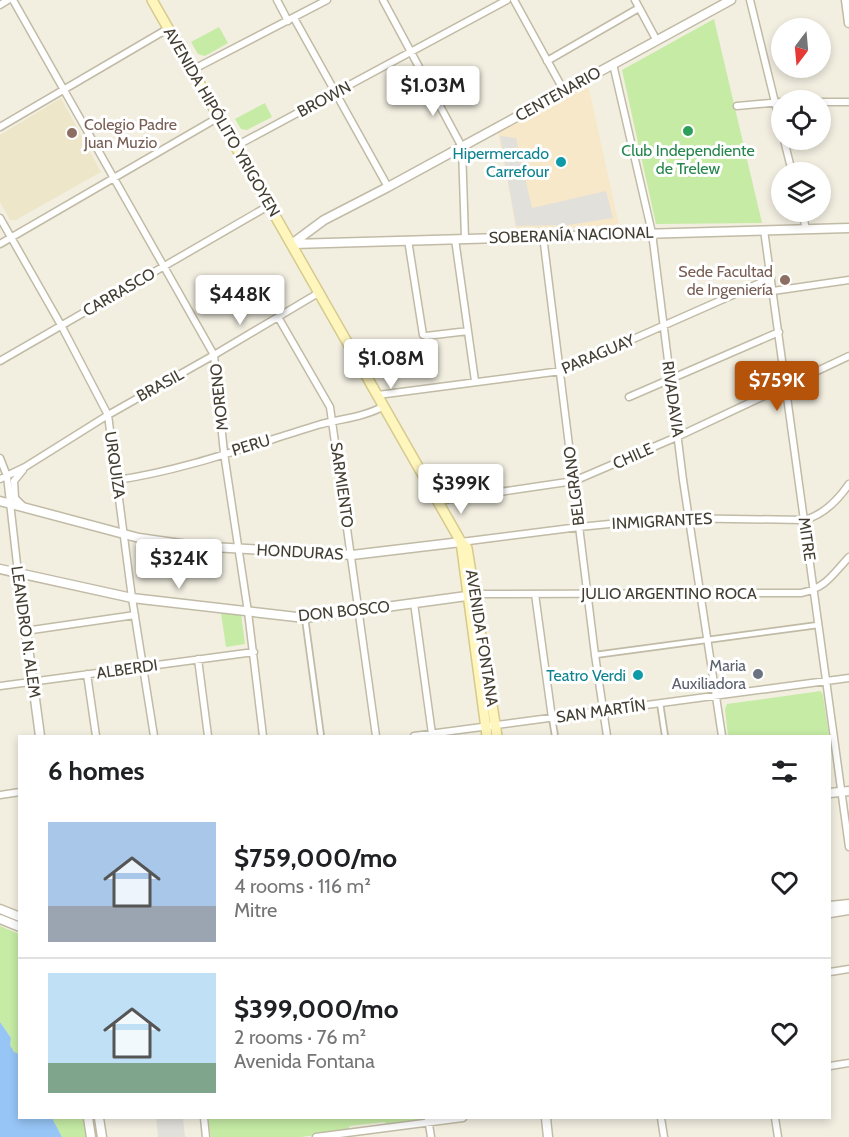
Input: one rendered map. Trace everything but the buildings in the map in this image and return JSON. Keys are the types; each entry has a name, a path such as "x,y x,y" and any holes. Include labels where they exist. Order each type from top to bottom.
{"main road":[{"name":"AVENIDA HIPÓLITO YRIGOYEN","path":"152,0 293,244"},
{"name":"AVENIDA FONTANA","path":"293,244 469,554 472,595 490,730"}],"street":[{"path":"0,5 8,0"},
{"name":"MORENO","path":"13,0 214,355 224,453 254,652 263,735"},
{"path":"277,0 335,93 388,187"},
{"path":"192,70 327,0"},
{"path":"383,0 462,147 465,238"},
{"name":"BROWN","path":"236,146 507,0"},
{"path":"514,0 564,92"},
{"path":"635,0 657,41"},
{"name":"CENTENARIO","path":"293,244 324,220 731,0"},
{"path":"750,0 775,90"},
{"path":"846,0 849,22"},
{"path":"548,61 639,8"},
{"path":"0,127 169,28"},
{"name":"RIVADAVIA","path":"614,64 652,233 689,518 722,735"},
{"path":"831,102 849,102"},
{"path":"737,106 771,103"},
{"path":"0,244 219,117"},
{"name":"CARRASCO","path":"0,361 270,205"},
{"name":"URQUIZA","path":"0,218 108,415 132,598 154,735"},
{"path":"804,222 806,229"},
{"name":"SOBERANÍA NACIONAL","path":"293,244 849,228"},
{"name":"MITRE","path":"764,230 813,591 845,791 849,847"},
{"name":"BELGRANO","path":"543,236 607,735"},
{"path":"455,239 475,381"},
{"path":"408,240 423,335 468,331"},
{"name":"PARAGUAY","path":"378,395 561,371 771,278"},
{"path":"773,291 849,280"},
{"name":"BRASIL","path":"0,479 25,467 108,415 320,292"},
{"name":"SARMIENTO","path":"278,317 330,407 376,735"},
{"path":"629,397 779,332"},
{"name":"CHILE","path":"438,501 574,481 679,436 849,356"},
{"name":"PERU","path":"117,480 153,475 384,406"},
{"name":"LEANDRO N. ALEM","path":"0,458 7,476 40,735"},
{"path":"23,506 15,498 14,481 25,467"},
{"name":"INMIGRANTES","path":"461,542 579,527 689,518 804,520 820,514 832,504 849,483"},
{"name":"HONDURAS","path":"0,501 163,543 352,555 461,542"},
{"path":"813,591 828,582 849,557"},
{"path":"840,567 849,566"},
{"name":"DON BOSCO","path":"0,569 132,598 305,618 472,595"},
{"name":"JULIO ARGENTINO ROCA","path":"472,595 588,592 801,593 813,591"},
{"path":"535,594 555,735"},
{"path":"414,603 432,735"},
{"path":"25,631 135,615"},
{"path":"305,618 321,735"},
{"path":"595,655 818,625"},
{"name":"ALBERDI","path":"0,686 254,652"},
{"path":"198,659 208,735"},
{"path":"87,674 96,735"},
{"name":"SAN MARTÍN","path":"432,735 490,730 552,718 849,678"},
{"path":"660,703 665,735"},
{"path":"0,795 18,792"},
{"path":"831,906 849,903"},
{"path":"0,909 18,916"},
{"path":"831,913 849,910"},
{"path":"0,919 18,926"},
{"path":"831,972 849,969"},
{"path":"831,1066 849,1064"},
{"path":"88,1119 91,1137"},
{"path":"99,1119 102,1137"},
{"path":"204,1119 206,1137"},
{"path":"316,1137 446,1119"},
{"path":"546,1119 548,1137"},
{"path":"661,1119 663,1137"},
{"path":"775,1119 778,1137"},
{"path":"429,1120 431,1137"}],"shaded area":[{"path":"588,84 619,225 516,228 498,133"},
{"path":"61,98 101,172 16,220 10,220 0,202 0,135"},
{"path":"500,136 516,138 532,208 606,191 613,218 568,225 516,226"},
{"path":"156,1119 183,1119 185,1137 158,1137"}],"green space":[{"name":"Club Independiente de Trelew","path":"714,19 762,223 656,224 622,70"},
{"path":"219,27 228,43 205,56 198,54 191,42"},
{"path":"265,103 272,117 247,130 241,129 235,119"},
{"path":"221,613 241,613 245,644 226,647"},
{"path":"821,691 829,735 728,735 725,709 727,704"},
{"path":"0,926 18,934 18,1054 14,1053 10,1045 11,1038 0,1022"},
{"path":"53,1119 83,1119 86,1137 62,1137"},
{"path":"208,1119 419,1119 390,1126 384,1122 350,1126 347,1131 301,1137 211,1137"}],"water":[{"path":"0,1022 11,1038 10,1045 14,1052 18,1054 18,1119 53,1119 62,1137 0,1137"}],"place":[{"name":"Club Independiente de Trelew","path":"688,131"},
{"name":"Colegio Padre Juan Muzio","path":"72,133"},
{"name":"Hipermercado Carrefour","path":"561,162"},
{"name":"Sede Facultad de Ingeniería","path":"785,280"},
{"name":"Maria Auxiliadora","path":"758,674"},
{"name":"Teatro Verdi","path":"638,675"}]}
